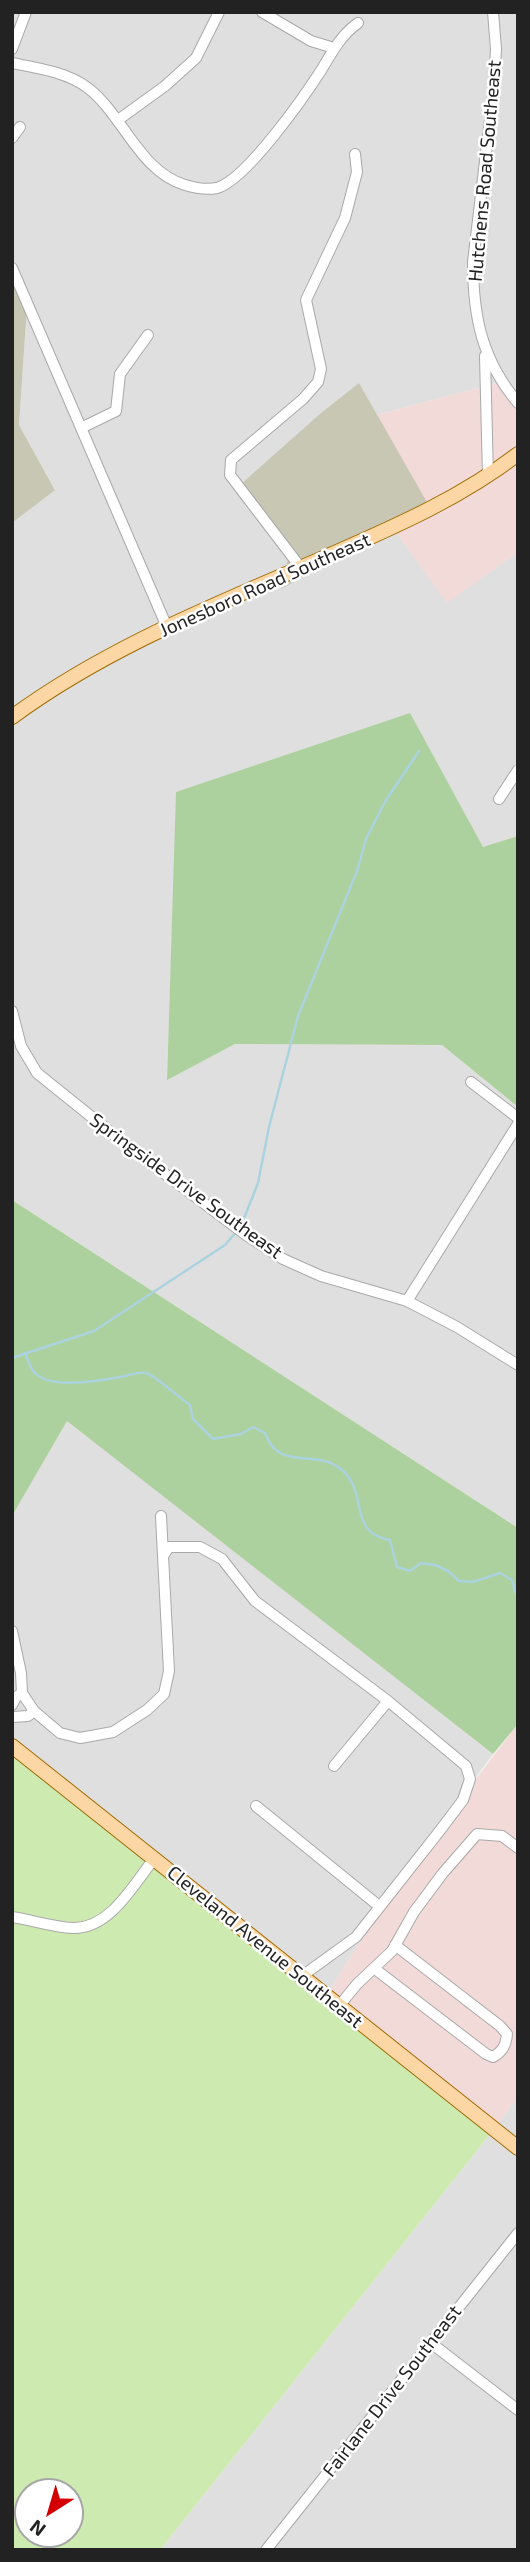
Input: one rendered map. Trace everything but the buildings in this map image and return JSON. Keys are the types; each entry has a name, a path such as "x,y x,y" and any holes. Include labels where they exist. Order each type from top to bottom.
{"main road":[{"name":"Jonesboro Road Southeast","path":"12,717 80,671 167,627 411,520 488,477 518,454"},
{"name":"Cleveland Avenue Southeast","path":"12,1746 518,2148"}],"street":[{"path":"12,49 26,12"},
{"path":"118,120 165,86 196,58 219,12"},
{"path":"262,12 294,33 334,48"},
{"name":"Hutchens Road Southeast","path":"493,12 496,49 494,86 474,262 477,318 492,368 518,403"},
{"path":"12,63 64,75 88,88 118,120 149,161 166,176 198,188 216,188 233,180 251,164 334,48 348,30 358,23"},
{"path":"12,138 20,127"},
{"path":"301,568 230,475 231,460 303,399 318,382 321,369 306,300 345,218 357,172 355,154"},
{"path":"12,268 167,627"},
{"path":"81,428 116,411 120,374 148,335"},
{"path":"485,350 488,477"},
{"path":"499,799 518,770"},
{"name":"Springside Drive Southeast","path":"12,1011 21,1046 37,1073 246,1235 283,1259 321,1276 407,1301 457,1327 518,1365"},
{"path":"471,1082 518,1118"},
{"path":"407,1301 518,1124"},
{"path":"12,1630 21,1673 22,1693 34,1711 60,1733 80,1738 99,1737 128,1724 164,1694 169,1671 161,1516"},
{"path":"163,1556 169,1547 200,1547 222,1559 254,1601 388,1701 466,1766 470,1779 463,1800 356,1937 302,1976"},
{"path":"12,1705 22,1693"},
{"path":"334,1766 388,1701"},
{"path":"12,1717 27,1716 34,1711"},
{"path":"256,1806 379,1906"},
{"path":"339,2006 395,1945 428,1893 477,1834 502,1836 518,1848"},
{"path":"12,1917 73,1928 94,1925 111,1913 154,1859"},
{"path":"375,1969 486,2054 494,2057 501,2053 507,2034 500,2026 395,1945"},
{"name":"Fairlane Drive Southeast","path":"267,2550 518,2233"},
{"path":"431,2343 518,2410"}],"shaded area":[{"path":"12,12 518,12 518,400 497,383 377,415 359,383 291,549 282,588 393,528 447,602 518,552 518,836 483,848 177,792 167,1079 235,1044 442,1045 518,1107 518,1528 12,1200 12,523 55,489 19,425 27,306 12,272"},
{"path":"12,272 27,306 19,425 55,490 12,523"},
{"path":"359,383 432,511 393,528 281,589 290,549 240,485"},
{"path":"497,383 518,400 518,552 447,603 393,528 377,415"},
{"path":"67,1420 493,1754 394,1887 329,1992 12,1743 12,1516"},
{"path":"518,1724 518,2097 490,2134 329,1992 394,1887"},
{"path":"518,2097 518,2550 160,2550 490,2134"}],"green space":[{"path":"410,713 483,847 518,836 518,1107 442,1045 235,1044 167,1080 176,792"},
{"path":"12,1200 518,1528 518,1724 493,1754 67,1421 12,1516"},
{"path":"12,1743 490,2134 160,2550 12,2550"}],"waterway":[{"path":"241,1226 258,1183 269,1127 298,1016 357,871 366,839 386,800 419,751"},
{"path":"12,1358 94,1331 225,1245 237,1231"},
{"path":"25,1353 33,1371 52,1381 88,1382 146,1373 190,1405 193,1419 213,1439 241,1434 253,1427 265,1433 271,1445 279,1452 332,1463 350,1479 368,1529 377,1536 390,1540 397,1567 410,1571 421,1563 435,1565 448,1571 459,1581 473,1582 500,1573 512,1580 518,1594"}]}
